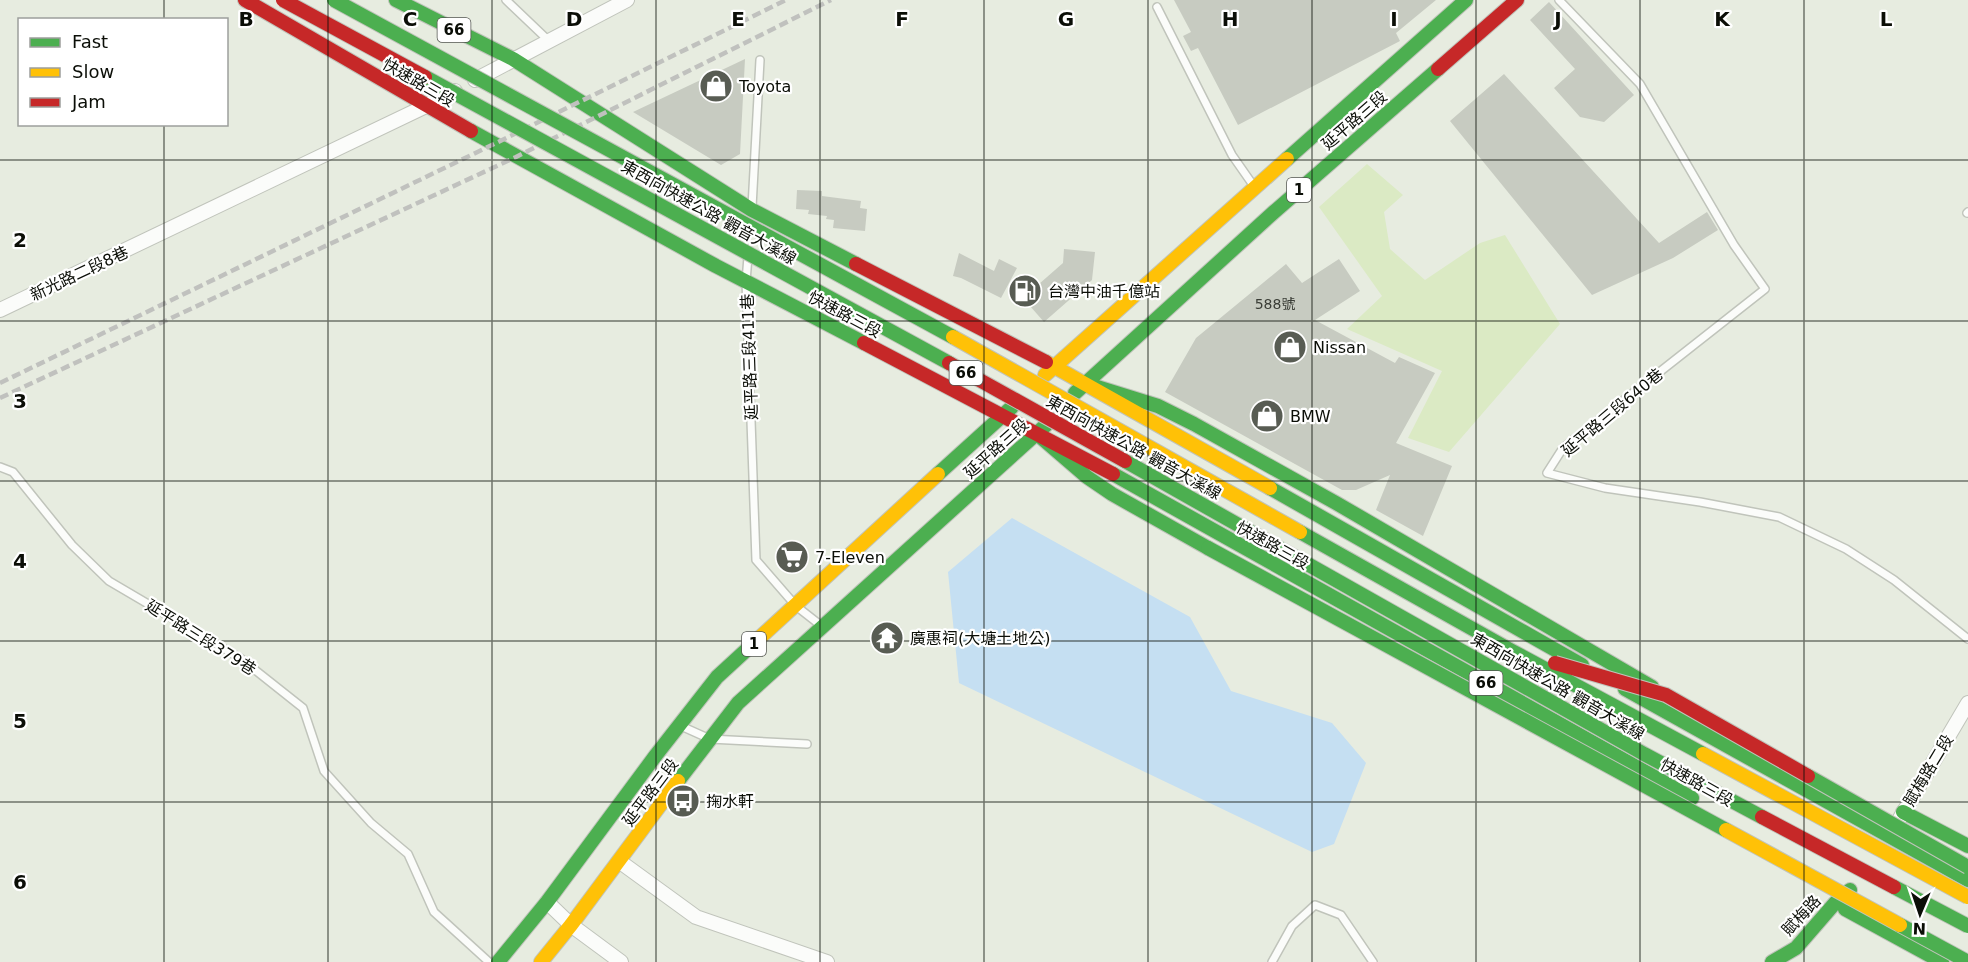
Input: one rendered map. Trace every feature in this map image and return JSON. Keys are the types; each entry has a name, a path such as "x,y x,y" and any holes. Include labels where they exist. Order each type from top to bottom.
{"main road":[{"name":"東西向快速公路 觀音大溪線","path":"283,0 638,192 1146,472 1644,754 1968,926"},
{"name":"東西向快速公路 觀音大溪線","path":"334,0 935,327 1512,651 1968,897"},
{"name":"66","path":"396,0 513,59 752,210 1054,366 1968,880"},
{"name":"延平路三段","path":"541,962 572,925 738,703 1037,434 1264,200 1461,27 1466,0"},
{"name":"延平路三段","path":"498,962 547,902 717,677 1004,415 1054,366 1264,200 1461,27 1517,0"},
{"name":"快速路三段","path":"252,2 516,157 746,281 1089,460 1852,888 1968,949"},
{"path":"1084,383 1158,406 1194,424 1968,867"},
{"path":"1037,434 1087,477 1112,494 1968,961"},
{"path":"1512,651 1666,695"},
{"path":"1644,754 1791,848"},
{"path":"1904,812 1968,846"},
{"path":"1821,866 1968,961"},
{"name":"賦梅路","path":"1772,962 1796,948 1835,903 1852,888"},
{"path":"1835,903 1942,962"}],"street":[{"name":"新光路二段8巷","path":"0,310 426,106 627,0"},
{"path":"851,336 891,282"},
{"name":"賦梅路二段","path":"1888,837 1968,703"},
{"path":"619,861 696,917 827,962"},
{"path":"547,902 572,925 621,962"}],"lane":[{"path":"506,0 549,41"},
{"name":"延平路三段640巷","path":"1559,0 1640,84 1734,245 1765,289 1563,448 1547,473 1605,488 1700,502 1779,517 1846,549 1894,580 1968,639"},
{"path":"1157,7 1232,155 1264,200"},
{"path":"750,234 760,60"},
{"name":"延平路三段411巷","path":"749,246 746,281 756,560 796,606 822,626"},
{"name":"延平路三段379巷","path":"0,466 13,472 72,545 109,581 240,658 303,708 324,771 371,823 408,854 434,912 489,962"},
{"path":"679,725 710,739 807,744"},
{"path":"1272,962 1293,926 1315,905 1341,915 1373,962"}],"green space":[{"path":"1367,164 1403,195 1384,212 1390,249 1425,280 1480,243 1505,235 1560,324 1449,452 1408,438 1442,371 1347,329 1382,296 1319,207"}],"water":[{"path":"1012,518 1190,617 1231,691 1332,723 1366,763 1334,844 1312,852 959,683 948,572"}],"building":[{"path":"1174,0 1436,0 1396,33 1400,41 1238,125 1198,48 1191,51 1183,36 1191,32"},
{"path":"1549,2 1634,95 1604,122 1580,117 1554,88 1575,69 1530,20"},
{"name":"Toyota","path":"745,59 740,154 721,165 633,112"},
{"path":"1504,74 1659,243 1707,212 1718,230 1673,258 1592,295 1450,121"},
{"path":"797,190 822,191 822,196 861,201 860,208 867,209 865,231 833,228 834,220 826,219 827,216 808,214 809,210 796,209"},
{"path":"1064,249 1095,252 1092,280 1044,322 1023,298 1063,263"},
{"path":"959,253 994,271 999,259 1017,268 1001,298 953,276"},
{"path":"1339,259 1360,291 1315,320 1395,363 1399,357 1435,373 1396,443 1452,466 1423,536 1376,510 1390,475 1356,490 1342,490 1165,392 1196,338 1286,264 1302,283"},
{"name":"廣惠祠(大塘土地公)","path":"901,627 903,644 874,648 872,632"}],"railway":[{"path":"0,383 786,0"},
{"path":"0,398 516,157 831,0"}],"traffic: fast":[{"path":"334,0 953,337"},
{"path":"396,0 513,59 752,210 856,264"},
{"path":"1287,159 1466,0"},
{"path":"1075,393 1274,212 1438,69"},
{"path":"425,77 949,363"},
{"path":"471,131 716,266 864,343"},
{"path":"1084,383 1158,406 1194,424 1336,503 1652,687"},
{"path":"938,474 1012,407"},
{"path":"678,781 738,703 1046,425"},
{"path":"1037,434 1087,477 1112,494 1208,548"},
{"path":"1125,461 1644,754 1762,817"},
{"path":"1113,474 1692,798"},
{"path":"1270,488 1582,665"},
{"path":"1300,532 1512,651 1703,754"},
{"path":"1208,548 1726,830"},
{"path":"498,962 547,902 717,677 754,643"},
{"path":"1625,689 1968,880"},
{"path":"1808,776 1968,867"},
{"path":"1903,812 1968,846"},
{"path":"1894,887 1968,926"},
{"path":"1772,962 1796,948 1835,903 1850,890"},
{"path":"1845,909 1942,962"},
{"path":"1900,925 1968,962"}],"traffic: slow":[{"path":"1045,375 1287,159"},
{"path":"953,337 1300,532"},
{"path":"1046,362 1270,488"},
{"path":"754,643 938,474"},
{"path":"1703,754 1968,897"},
{"path":"541,962 678,781"},
{"path":"1726,830 1900,925"}],"traffic: jam":[{"path":"245,0 471,131"},
{"path":"283,0 425,77"},
{"path":"1438,69 1517,0"},
{"path":"856,264 1046,362"},
{"path":"864,343 1113,474"},
{"path":"949,363 1125,461"},
{"path":"1555,663 1666,695 1808,776"},
{"path":"1762,817 1894,887"}],"place":[{"name":"Toyota","path":"716,86"},
{"name":"台灣中油千億站","path":"1025,291"},
{"name":"Nissan","path":"1290,347"},
{"name":"BMW","path":"1267,416"},
{"name":"7-Eleven","path":"792,557"},
{"name":"廣惠祠(大塘土地公)","path":"887,638"},
{"name":"掬水軒","path":"683,801"}]}
